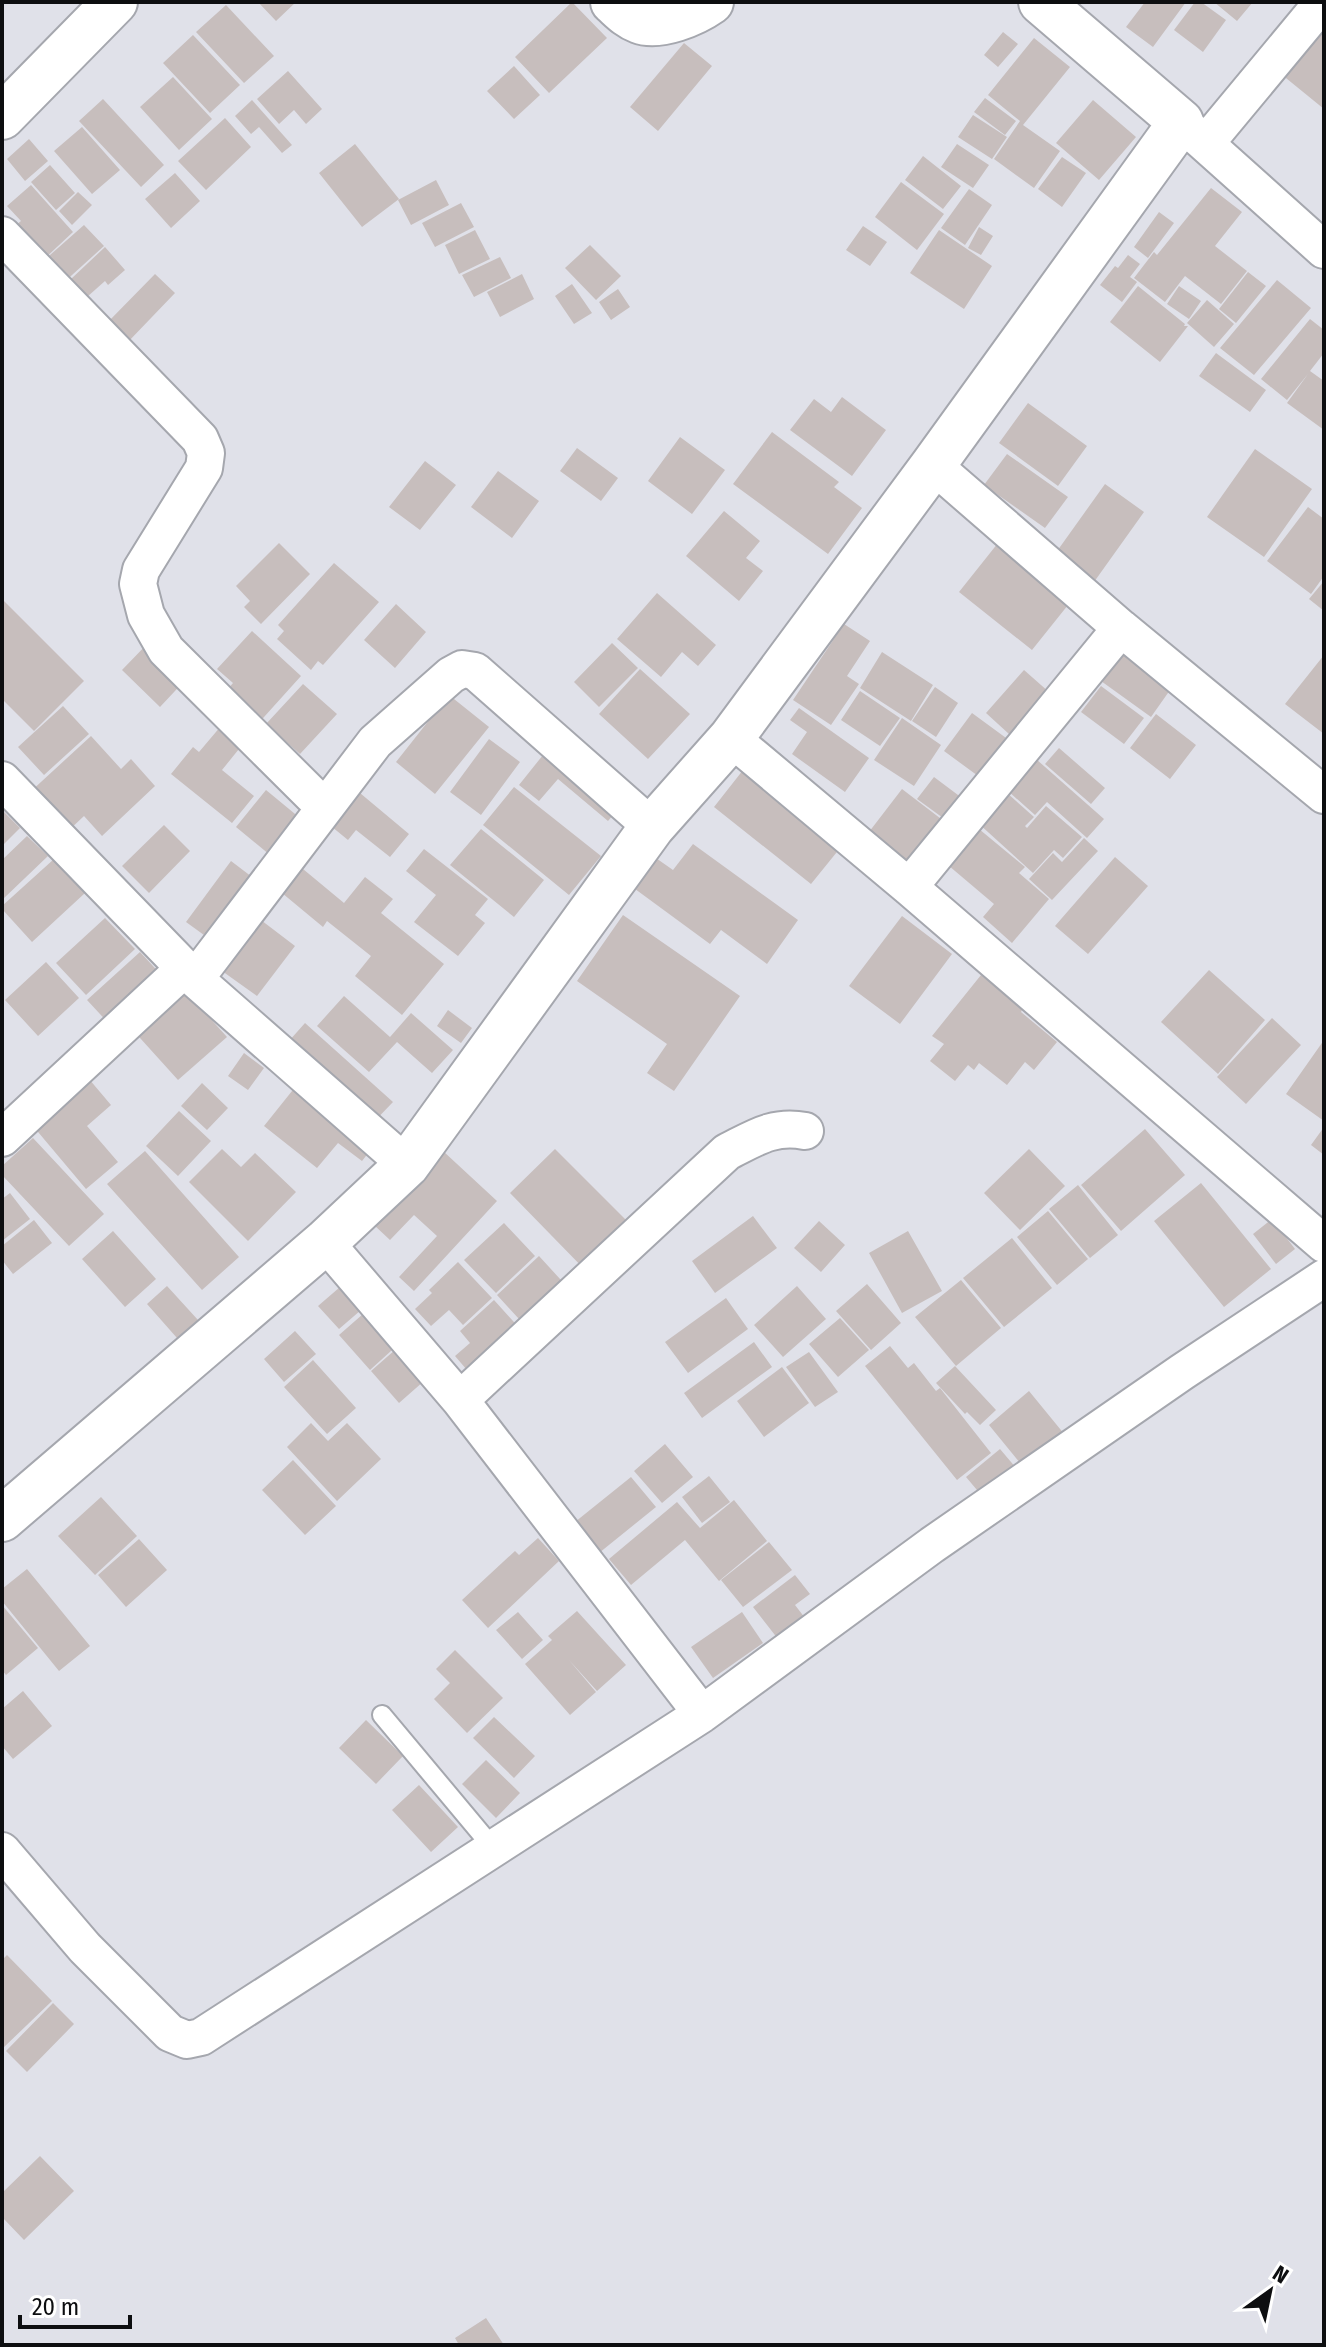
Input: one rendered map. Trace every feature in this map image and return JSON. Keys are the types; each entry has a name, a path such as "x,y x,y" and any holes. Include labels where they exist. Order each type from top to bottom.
{"street":[{"path":"2,117 115,2"},
{"path":"613,2 628,15 652,24 678,17 711,2"},
{"path":"1041,2 1324,250"},
{"path":"2,1519 325,1242 407,1165 652,827 731,738 933,465 1194,133 1323,2"},
{"path":"2,235 200,439 206,453 204,468 141,570 138,584 146,615 166,650 324,807"},
{"path":"933,465 1121,628 1324,795"},
{"path":"909,887 1121,628"},
{"path":"2,1138 189,974 268,886 375,742 451,675 462,669 475,671 652,827"},
{"path":"731,738 1324,1244"},
{"path":"2,780 189,974 407,1165"},
{"path":"460,1400 727,1152 765,1133 786,1128 805,1131"},
{"path":"325,1242 460,1400 702,1714"},
{"path":"2,1851 85,1948 170,2033 187,2040 201,2037 702,1714 932,1545 1324,1278"}],"lane":[{"path":"382,1715 494,1849"}],"building":[{"path":"258,2 296,2 276,21"},
{"path":"572,2 607,38 549,93 515,57"},
{"path":"1145,2 1186,2 1153,47 1126,27"},
{"path":"1195,2 1201,2 1226,20 1203,52 1174,30"},
{"path":"1214,2 1253,2 1237,21"},
{"path":"226,5 274,56 244,83 196,32"},
{"path":"1324,19 1324,109 1281,74"},
{"path":"1003,32 1018,44 998,67 984,55"},
{"path":"193,35 240,85 210,113 163,63"},
{"path":"1034,38 1070,67 1023,125 1060,151 1034,188 994,159 1020,121 988,95"},
{"path":"684,43 712,66 658,131 630,107"},
{"path":"514,66 540,95 514,119 487,91"},
{"path":"288,71 322,109 306,124 294,110 279,124 257,99"},
{"path":"173,77 212,119 179,150 140,107"},
{"path":"985,98 1016,121 1005,135 974,112"},
{"path":"103,99 164,165 141,187 79,121"},
{"path":"252,100 292,145 282,153 259,127 251,134 235,116"},
{"path":"1093,100 1136,137 1099,180 1056,143"},
{"path":"973,115 1007,137 992,159 958,137"},
{"path":"225,118 251,147 206,190 178,161"},
{"path":"82,127 120,170 92,194 54,151"},
{"path":"29,139 48,161 25,181 7,159"},
{"path":"355,144 399,199 362,227 319,173"},
{"path":"957,144 989,165 973,188 941,167"},
{"path":"923,156 961,186 943,209 905,180"},
{"path":"1062,157 1086,173 1062,207 1038,189"},
{"path":"50,165 75,193 56,210 31,182"},
{"path":"175,173 200,201 171,228 145,199"},
{"path":"436,180 449,205 411,225 398,200"},
{"path":"901,182 944,214 917,250 875,217"},
{"path":"31,185 73,232 41,262 11,229 21,221 7,206"},
{"path":"1211,188 1242,212 1215,246 1247,271 1221,304 1185,276 1165,302 1134,278 1154,252 1157,255"},
{"path":"969,189 992,205 965,245 941,228"},
{"path":"78,192 92,205 72,225 59,211"},
{"path":"461,203 474,227 435,247 422,223"},
{"path":"1159,212 1174,223 1148,258 1134,247"},
{"path":"84,225 104,246 61,285 41,263"},
{"path":"863,226 887,242 870,266 846,250"},
{"path":"979,227 993,236 981,255 968,248"},
{"path":"475,230 490,259 459,274 445,245"},
{"path":"939,230 992,266 964,309 910,273"},
{"path":"590,245 621,276 596,300 565,268"},
{"path":"105,247 125,270 108,285 105,281 87,297 71,279"},
{"path":"1128,255 1140,264 1130,277 1137,282 1122,302 1100,285"},
{"path":"500,257 511,278 474,297 462,275"},
{"path":"1248,272 1266,286 1236,323 1219,309"},
{"path":"155,274 175,293 127,343 107,323"},
{"path":"522,274 534,299 500,317 487,292"},
{"path":"1277,280 1311,308 1254,375 1220,348"},
{"path":"572,284 592,313 574,324 555,296"},
{"path":"1138,286 1184,326 1188,326 1160,362 1110,322"},
{"path":"1179,286 1201,301 1189,319 1167,304"},
{"path":"618,289 630,307 611,320 599,302"},
{"path":"1207,300 1234,324 1214,347 1187,323"},
{"path":"1310,319 1324,330 1324,353 1310,371 1324,381 1324,430 1287,403 1308,374 1287,400 1261,379"},
{"path":"1216,353 1266,390 1250,412 1199,376"},
{"path":"842,397 886,430 852,476 790,430 814,399 831,412"},
{"path":"1028,403 1087,446 1058,486 999,443"},
{"path":"772,432 839,482 834,487 862,508 828,554 733,484"},
{"path":"680,437 725,470 692,514 648,481"},
{"path":"577,448 618,478 601,501 560,471"},
{"path":"1255,449 1312,489 1264,557 1207,517"},
{"path":"1007,454 1068,497 1045,528 984,485"},
{"path":"425,461 456,485 420,530 389,507"},
{"path":"498,471 539,501 512,538 471,507"},
{"path":"1105,484 1144,512 1094,582 1055,554"},
{"path":"1308,507 1324,519 1324,576 1311,594 1267,561"},
{"path":"724,511 760,541 746,558 763,571 739,601 686,556"},
{"path":"279,543 310,574 261,624 244,607 250,601 236,586"},
{"path":"998,543 1076,595 1032,650 959,592"},
{"path":"334,563 379,602 323,665 318,661 311,670 277,639 284,631 278,625"},
{"path":"1324,581 1324,611 1309,599"},
{"path":"657,593 716,645 698,666 682,652 661,677 617,639"},
{"path":"2,599 84,681 34,731 2,699"},
{"path":"396,604 426,632 395,668 364,640"},
{"path":"844,624 870,641 847,676 859,684 831,725 793,700"},
{"path":"252,631 301,676 255,727 221,697 233,683 217,669"},
{"path":"151,640 189,676 160,707 122,670"},
{"path":"612,643 638,668 599,707 574,682"},
{"path":"1125,647 1175,683 1151,717 1101,681"},
{"path":"882,652 933,685 911,721 860,688"},
{"path":"1324,655 1324,734 1285,704"},
{"path":"640,669 690,714 648,759 599,714"},
{"path":"1024,670 1058,700 1020,744 986,713"},
{"path":"303,684 337,714 300,754 266,724"},
{"path":"1101,686 1144,718 1124,744 1081,712"},
{"path":"935,687 958,703 936,737 912,721"},
{"path":"860,691 900,718 880,746 841,720"},
{"path":"449,695 489,727 435,794 396,762"},
{"path":"63,706 89,734 44,775 18,747"},
{"path":"799,708 869,758 845,792 792,754 807,732 790,720"},
{"path":"972,713 1017,746 989,784 944,751"},
{"path":"1156,714 1196,745 1170,779 1130,748"},
{"path":"902,718 941,745 914,786 874,760"},
{"path":"221,726 243,744 222,770 254,796 232,823 171,774 193,747 199,752"},
{"path":"91,736 121,769 131,759 155,786 102,836 84,816 67,832 29,793"},
{"path":"489,739 520,762 481,815 450,792"},
{"path":"551,745 623,803 608,821 558,779 539,801 519,785"},
{"path":"1059,748 1105,788 1091,804 1045,764"},
{"path":"1036,759 1104,819 1087,838 1047,802 1035,815 1008,791"},
{"path":"747,765 845,842 811,884 714,807"},
{"path":"934,777 966,801 950,823 917,799"},
{"path":"514,787 601,856 569,895 483,825"},
{"path":"354,788 409,834 390,857 356,830 348,840 326,822"},
{"path":"902,789 949,825 916,868 869,832"},
{"path":"266,790 306,823 276,860 236,827"},
{"path":"1006,792 1034,817 1025,826 1027,828 1046,806 1082,837 1063,858 1054,850 1033,873 978,823"},
{"path":"2,810 20,828 2,846"},
{"path":"973,824 1025,867 1019,873 1049,899 1012,943 983,917 994,904 942,860"},
{"path":"164,825 190,851 149,893 122,866"},
{"path":"481,829 544,880 514,917 450,865"},
{"path":"27,836 48,856 2,900 2,860"},
{"path":"1084,838 1098,851 1052,900 1029,879 1053,853 1062,862"},
{"path":"693,844 798,920 767,964 721,930 710,944 631,886 653,856 673,870"},
{"path":"424,849 488,899 475,915 485,923 458,956 414,922 436,895 406,871"},
{"path":"1115,857 1148,886 1088,954 1055,926"},
{"path":"54,859 85,893 32,942 2,906"},
{"path":"231,861 260,883 215,943 186,922"},
{"path":"303,869 344,903 365,877 393,899 381,913 444,964 402,1015 355,976 371,956 327,921 323,927 282,893"},
{"path":"253,914 295,946 257,996 215,966"},
{"path":"623,915 740,996 674,1091 647,1073 667,1044 577,981"},
{"path":"902,916 952,954 900,1024 849,986"},
{"path":"105,918 135,949 86,995 56,963"},
{"path":"140,952 165,979 112,1027 87,1000"},
{"path":"46,962 79,998 38,1036 5,1000"},
{"path":"1209,970 1265,1020 1218,1074 1161,1022"},
{"path":"981,975 1023,1008 1021,1012 1057,1042 1034,1070 1025,1062 1007,1085 979,1063 974,1070 968,1065 955,1081 930,1061 944,1044 932,1036"},
{"path":"180,985 227,1037 178,1080 131,1028"},
{"path":"344,996 390,1037 411,1013 453,1050 432,1073 397,1042 369,1072 317,1026"},
{"path":"448,1010 472,1028 461,1043 437,1026"},
{"path":"1272,1018 1301,1045 1246,1104 1217,1077"},
{"path":"305,1023 393,1102 368,1128 281,1050"},
{"path":"1324,1040 1324,1121 1286,1094"},
{"path":"244,1053 264,1068 248,1090 228,1076"},
{"path":"89,1079 111,1105 87,1126 118,1162 86,1189 33,1126"},
{"path":"202,1083 228,1108 207,1130 181,1106"},
{"path":"296,1086 373,1147 362,1161 338,1143 317,1168 264,1126"},
{"path":"179,1111 211,1141 178,1176 146,1146"},
{"path":"1324,1127 1324,1155 1311,1145"},
{"path":"1145,1129 1185,1175 1121,1231 1081,1185"},
{"path":"33,1138 104,1214 69,1246 2,1175 2,1166"},
{"path":"222,1149 241,1167 255,1153 296,1192 248,1241 189,1182"},
{"path":"555,1149 637,1231 591,1276 510,1193"},
{"path":"1029,1149 1065,1186 1020,1230 984,1193"},
{"path":"145,1151 239,1257 202,1290 107,1184"},
{"path":"443,1151 497,1201 414,1291 399,1277 437,1236 414,1215 390,1240 374,1225"},
{"path":"1201,1183 1271,1269 1224,1307 1154,1221"},
{"path":"1078,1185 1118,1235 1090,1258 1049,1209"},
{"path":"10,1193 30,1219 2,1241 2,1199"},
{"path":"1048,1211 1088,1259 1057,1285 1017,1237"},
{"path":"753,1216 777,1248 715,1293 692,1261"},
{"path":"1272,1219 1295,1249 1276,1264 1253,1234"},
{"path":"34,1220 52,1243 13,1274 2,1260 2,1246"},
{"path":"819,1221 845,1245 821,1272 794,1248"},
{"path":"504,1223 535,1256 496,1293 464,1260"},
{"path":"113,1231 156,1279 125,1307 82,1259"},
{"path":"908,1231 942,1291 902,1313 869,1253"},
{"path":"1012,1238 1052,1288 1004,1327 963,1278"},
{"path":"539,1256 571,1291 530,1331 497,1295"},
{"path":"458,1262 492,1298 463,1325 449,1310 431,1326 415,1309 432,1293 429,1290"},
{"path":"961,1280 1001,1328 956,1366 915,1317"},
{"path":"347,1281 368,1304 339,1329 318,1306"},
{"path":"867,1284 901,1323 871,1350 836,1311"},
{"path":"167,1286 198,1320 177,1338 147,1304"},
{"path":"797,1286 826,1319 783,1357 754,1325"},
{"path":"726,1298 748,1329 688,1373 665,1342"},
{"path":"494,1300 523,1332 473,1377 455,1356 470,1343 460,1331"},
{"path":"371,1307 402,1341 370,1370 339,1335"},
{"path":"840,1318 869,1350 838,1377 809,1344"},
{"path":"295,1331 316,1354 284,1382 264,1359"},
{"path":"404,1342 432,1374 399,1403 371,1371"},
{"path":"754,1342 772,1367 702,1418 684,1393"},
{"path":"890,1346 908,1368 914,1363 936,1391 940,1388 991,1453 957,1480 865,1366"},
{"path":"809,1352 838,1392 815,1407 786,1367"},
{"path":"313,1360 356,1408 327,1434 284,1387"},
{"path":"955,1366 996,1410 980,1425 967,1412 965,1414 936,1383"},
{"path":"782,1367 809,1403 764,1437 737,1401"},
{"path":"1029,1391 1065,1435 1025,1469 989,1425"},
{"path":"311,1423 328,1441 347,1423 381,1459 337,1501 287,1447"},
{"path":"665,1444 693,1477 662,1503 634,1471"},
{"path":"1000,1449 1022,1475 988,1503 966,1477"},
{"path":"293,1460 336,1506 305,1535 262,1490"},
{"path":"709,1476 730,1502 702,1523 682,1497"},
{"path":"631,1477 656,1507 599,1553 575,1522"},
{"path":"101,1497 137,1536 95,1575 58,1536"},
{"path":"734,1500 767,1541 719,1581 685,1540 631,1585 609,1559 677,1502 700,1528"},
{"path":"538,1538 559,1561 488,1628 462,1600 515,1551 519,1555"},
{"path":"139,1539 167,1570 126,1607 98,1575"},
{"path":"769,1542 792,1570 743,1607 721,1580"},
{"path":"27,1569 90,1646 59,1671 2,1601 2,1589"},
{"path":"795,1575 810,1594 795,1605 805,1618 778,1639 753,1607"},
{"path":"2,1605 38,1648 6,1675 2,1670"},
{"path":"577,1611 626,1665 597,1691 569,1660 596,1692 570,1715 525,1664 552,1640 548,1636"},
{"path":"518,1612 543,1640 522,1659 496,1630"},
{"path":"742,1612 763,1643 713,1678 691,1647"},
{"path":"455,1650 503,1698 467,1733 434,1699 450,1683 436,1669"},
{"path":"23,1691 52,1726 13,1759 2,1746 2,1709"},
{"path":"494,1717 535,1756 514,1778 473,1738"},
{"path":"366,1720 403,1756 376,1784 339,1748"},
{"path":"486,1760 520,1793 496,1818 462,1784"},
{"path":"419,1785 458,1827 431,1852 392,1810"},
{"path":"7,1955 52,2001 2,2049 2,1960"},
{"path":"53,2003 74,2024 27,2072 6,2051"},
{"path":"40,2156 74,2191 24,2240 2,2217 2,2193"},
{"path":"486,2318 504,2345 459,2345 455,2338"}]}
